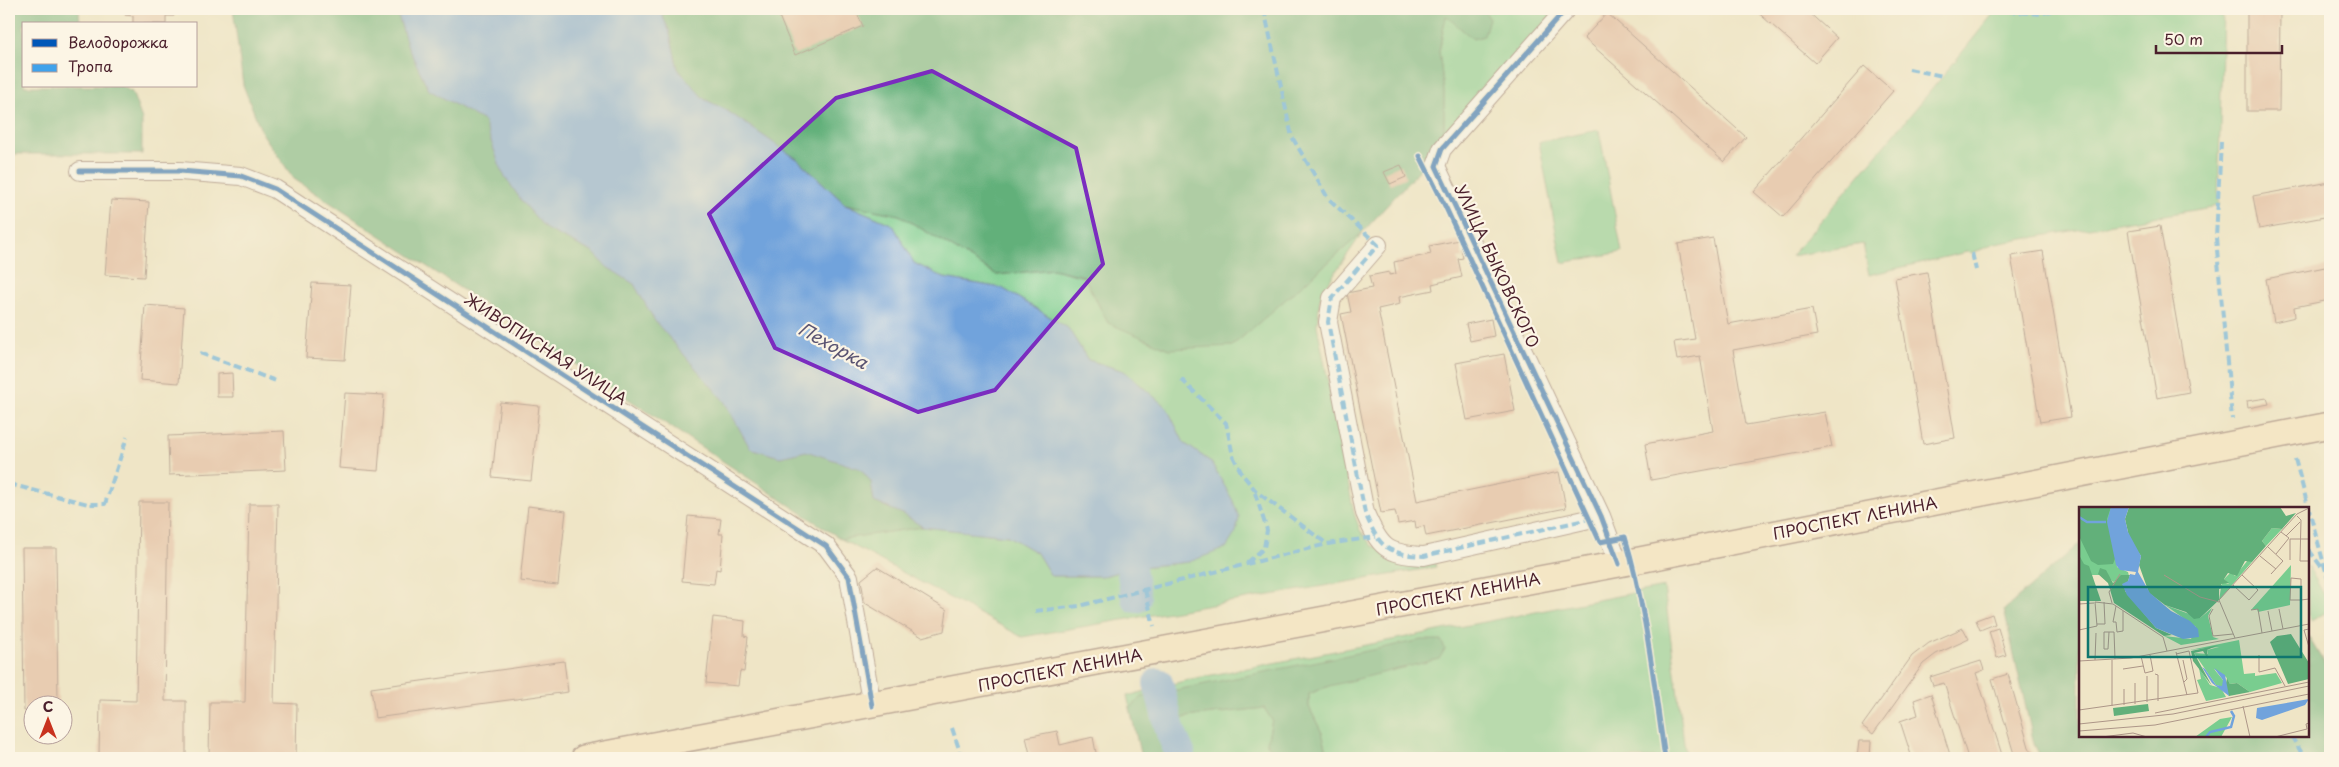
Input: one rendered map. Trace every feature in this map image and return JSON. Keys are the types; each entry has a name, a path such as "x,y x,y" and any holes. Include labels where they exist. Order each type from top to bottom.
{"main road":[{"name":"ПРОСПЕКТ ЛЕНИНА","path":"584,758 872,706 1619,564 2330,425"}],"street":[{"name":"УЛИЦА БЫКОВСКОГО","path":"1566,9 1442,149 1436,166 1601,516 1619,564"},
{"name":"ЖИВОПИСНАЯ УЛИЦА","path":"80,171 180,171 242,176 276,189 826,546 849,577 872,706"},
{"path":"1378,245 1332,298 1328,322 1364,513 1376,538 1397,555 1424,556 1589,519"}],"highlighted area":[{"path":"932,71 1076,148 1103,264 995,390 918,412 775,348 709,214 836,98"}],"green space":[{"path":"9,9 79,9 80,22 22,22 22,88 125,88 132,92 142,119 142,154 9,154"},
{"path":"233,9 390,9 398,15 408,47 429,90 484,121 502,172 521,200 546,229 594,253 607,267 634,284 655,321 724,401 750,448 780,457 806,451 861,469 871,482 874,502 903,514 923,527 841,539 294,179 262,133 243,85"},
{"path":"659,9 1483,9 1489,18 1484,36 1473,39 1446,16 1439,51 1444,92 1444,143 1363,232 1232,346 1169,349 1108,323 1084,276 1053,269 997,275 899,215 845,204 797,159 726,110 704,99 678,69 669,30"},
{"path":"1483,9 1560,9 1444,143 1444,92 1439,51 1446,16 1489,18"},
{"path":"1997,9 2223,9 2218,206 1995,244 1972,253 1967,252 1869,275 1863,244 1791,256 1943,76"},
{"path":"1599,130 1622,252 1562,263 1539,142"},
{"path":"845,204 899,215 997,275 1053,269 1084,277 1108,323 1232,346 1363,232 1320,298 1317,325 1354,513 1360,530 1372,546 1434,558 1436,567 1022,637 841,539 923,527 1008,536 1037,553 1051,576 1104,576 1131,568 1189,562 1211,462 1184,443 1167,408 1124,371 1088,360 1068,328 1002,288 944,278 914,263 893,225"},
{"path":"2079,544 2079,737 2309,737 2309,638 2330,673 2330,758 2041,758 2034,744 2004,610"},
{"path":"2309,568 2330,605 2330,610 2311,621 2309,618"},
{"path":"1664,587 1686,758 1329,758 1322,733 1309,707 1309,694 1329,686 1142,697 1130,708 1127,696 1191,679"},
{"path":"1421,640 1441,640 1445,649 1439,659 1329,686 1309,694 1309,707 1322,733 1329,758 1276,758 1267,743 1272,720 1264,708 1186,717 1162,729 1163,747 1168,758 1141,758 1130,708 1142,697"},
{"path":"1264,708 1272,720 1267,743 1276,758 1168,758 1163,747 1162,729 1186,717"}],"water":[{"path":"390,9 659,9 669,30 678,69 704,99 726,110 797,159 845,204 893,225 914,263 944,278 1002,288 1068,328 1088,360 1124,371 1167,408 1184,443 1211,462 1233,501 1239,518 1236,532 1226,548 1189,562 1131,568 1104,576 1051,576 1037,553 1008,536 923,527 903,514 874,502 871,482 861,469 806,451 780,457 750,448 724,401 655,321 634,284 607,267 594,253 546,229 521,200 502,172 484,121 429,90 408,47 398,15"}],"building":[{"path":"125,9 174,9 174,16 166,16 166,22 133,22 133,16 125,15"},
{"path":"776,9 855,9 863,26 795,55"},
{"path":"1754,9 1805,9 1837,38 1815,63"},
{"path":"2247,9 2280,9 2279,111 2247,111"},
{"path":"1607,13 1746,137 1724,162 1584,38"},
{"path":"1864,66 1893,91 1783,217 1754,192"},
{"path":"1401,165 1406,177 1390,184 1384,172"},
{"path":"2330,182 2330,216 2259,229 2253,196"},
{"path":"111,200 149,202 144,277 105,275"},
{"path":"2160,226 2189,392 2157,398 2128,231"},
{"path":"1713,238 1728,324 1812,309 1817,335 1733,350 1746,425 1825,412 1832,447 1651,480 1645,444 1713,431 1700,356 1677,360 1674,342 1695,339 1678,244"},
{"path":"1459,240 1463,258 1458,259 1462,277 1432,284 1433,290 1399,297 1400,304 1378,309 1417,501 1559,472 1566,508 1426,536 1424,526 1416,528 1415,521 1398,524 1395,511 1381,513 1341,314 1351,312 1347,293 1372,288 1369,276 1389,272 1389,275 1396,274 1394,262 1431,254 1429,246"},
{"path":"2043,251 2071,417 2040,422 2011,256"},
{"path":"2330,266 2330,300 2294,307 2295,317 2274,322 2266,279"},
{"path":"1927,272 1955,438 1923,444 1895,278"},
{"path":"312,283 351,285 345,360 306,358"},
{"path":"145,305 184,308 179,383 140,380"},
{"path":"1491,319 1494,336 1470,341 1466,324"},
{"path":"1504,354 1515,411 1467,420 1456,363"},
{"path":"232,373 233,397 217,397 217,374"},
{"path":"345,393 384,395 378,471 339,468"},
{"path":"2267,398 2269,404 2248,408 2247,401"},
{"path":"500,402 539,406 531,481 492,477"},
{"path":"284,431 286,470 169,475 168,436"},
{"path":"139,502 168,502 165,701 186,701 186,757 99,756 100,700 136,701"},
{"path":"249,504 278,504 274,703 297,704 296,758 209,758 210,702 245,702"},
{"path":"528,506 566,511 558,585 520,581"},
{"path":"688,516 721,519 719,534 723,534 720,570 716,569 714,584 682,581"},
{"path":"22,548 56,548 58,694 24,694"},
{"path":"877,567 947,610 944,631 922,637 865,603 861,580"},
{"path":"1992,614 1995,624 1980,630 1976,620"},
{"path":"713,617 745,621 744,636 748,637 744,672 740,671 738,686 706,683"},
{"path":"1963,628 1969,639 1936,654 1923,664 1873,734 1862,726 1912,656 1929,643"},
{"path":"1998,628 2006,655 1997,658 1989,631"},
{"path":"564,661 568,692 375,718 371,688"},
{"path":"1981,661 1984,670 1976,673 2003,758 1968,758 1944,683 1933,686 1930,677"},
{"path":"2008,674 2029,747 2035,758 2016,758 2014,754 1992,679"},
{"path":"1931,694 1951,758 1912,758 1900,721 1918,715 1914,700"},
{"path":"1057,731 1060,745 1093,737 1097,758 1031,758 1026,737"},
{"path":"1859,741 1871,741 1870,758 1857,758"}],"waterway":[{"name":"Пехорка","path":"1119,531 1127,544 1136,598"},
{"name":"Пехорка","path":"1158,683 1171,733 1180,753"}],"marked path":[{"path":"1264,9 1292,137 1328,198 1378,245 1332,298 1328,322 1365,513 1375,534 1386,547 1393,551 1424,556 1589,519"},
{"path":"1996,10 2040,14 2058,9"},
{"path":"1909,69 1943,76"},
{"path":"2221,142 2216,238 2232,419"},
{"path":"1972,253 1976,270"},
{"path":"200,353 276,381"},
{"path":"1181,379 1226,423 1233,456 1242,474 1257,492 1327,544 1376,537"},
{"path":"9,484 88,504 105,504 127,437"},
{"path":"2295,459 2308,507"},
{"path":"1247,563 1264,548 1267,530 1254,490"},
{"path":"2309,510 2330,586"},
{"path":"1035,611 1079,606 1327,544"},
{"path":"2309,550 2323,569"},
{"path":"1145,590 1154,626"},
{"path":"952,728 962,758"},
{"path":"2292,737 2305,758"}],"cycle path":[{"path":"1566,9 1442,149 1436,166 1601,516 1619,564"},
{"path":"1420,156 1446,208 1600,542 1625,537 1644,618 1665,758"},
{"path":"80,171 180,171 241,176 275,189 826,546 849,577 872,706"}]}
